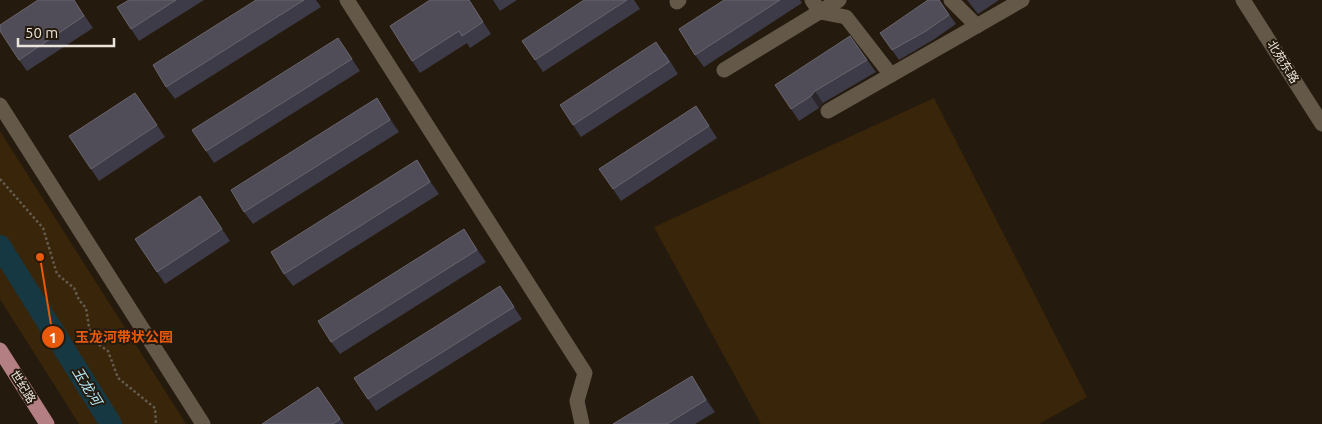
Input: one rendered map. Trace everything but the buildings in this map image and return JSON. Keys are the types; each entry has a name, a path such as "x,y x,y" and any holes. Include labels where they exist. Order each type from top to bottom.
{"main road":[{"name":"世纪路","path":"0,350 47,424"}],"street":[{"path":"347,0 585,373 577,401 582,424"},
{"path":"724,70 816,6 839,0"},
{"path":"950,0 977,26"},
{"path":"828,111 1022,0"},
{"name":"北苑东路","path":"1243,0 1322,124"},
{"path":"816,6 846,17 891,75"},
{"path":"0,105 203,424"}],"path":[{"path":"0,179 43,228 57,274 74,288 79,300 86,308 91,339 108,351 118,378 154,408 156,424"}],"shaded area":[{"path":"934,98 1087,397 1039,424 761,424 654,227"},
{"path":"0,131 186,424 79,424 0,299"}],"waterway":[{"name":"玉龙河","path":"0,246 111,424"}],"place":[{"name":"玉龙河带状公园","path":"40,257"}]}
